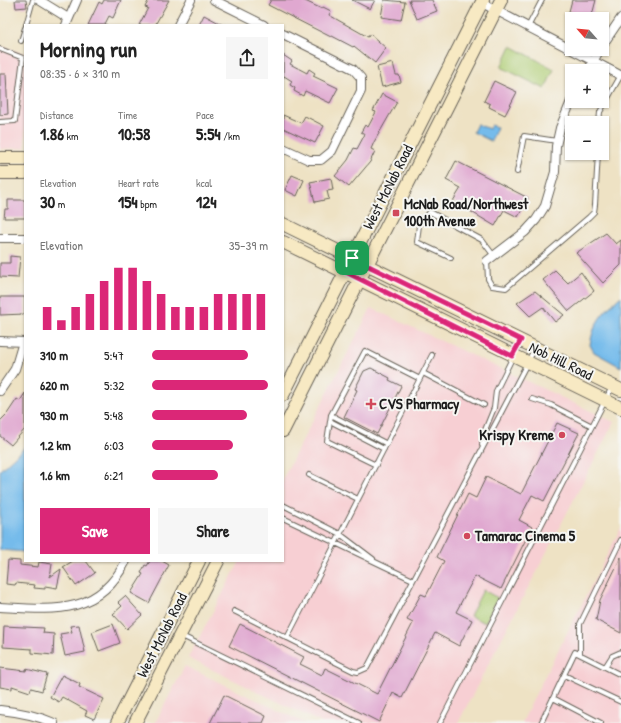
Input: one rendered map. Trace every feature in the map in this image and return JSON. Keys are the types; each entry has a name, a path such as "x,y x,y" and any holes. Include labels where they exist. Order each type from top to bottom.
{"main road":[{"name":"West McNab Road","path":"284,393 483,2"},
{"name":"West McNab Road","path":"284,429 498,5"},
{"path":"0,158 24,158"},
{"path":"0,173 24,173"},
{"name":"Nob Hill Road","path":"284,224 617,388"},
{"name":"Nob Hill Road","path":"284,242 346,272 512,356 621,408"},
{"name":"West McNab Road","path":"117,723 198,562"},
{"name":"West McNab Road","path":"135,723 217,562"}],"street":[{"path":"39,0 67,22 77,0"},
{"path":"179,24 191,0"},
{"path":"214,0 262,24"},
{"path":"483,2 498,5 528,27 621,75"},
{"path":"609,36 621,18"},
{"path":"284,34 353,69 361,78 361,91 332,151 321,160 309,160 284,148"},
{"path":"592,64 596,56"},
{"path":"491,258 525,232 536,220 545,206 555,172 557,141 567,108"},
{"path":"0,238 24,238"},
{"path":"0,341 24,342 15,369 0,391"},
{"path":"0,607 49,610 89,602 105,590 118,576 125,562"},
{"path":"0,710 22,712 42,717 54,723"}],"lane":[{"path":"26,24 34,0"},
{"path":"528,27 542,0"},
{"path":"21,41 24,30"},
{"path":"0,49 24,58 24,72 15,121 0,122"},
{"path":"600,116 600,112 621,75"},
{"path":"517,172 524,136 557,141"},
{"path":"451,258 417,242 419,225 430,212 482,240 491,258 488,279 492,286 506,288 594,212 598,160"},
{"path":"482,446 483,435 494,408 496,391 521,340"},
{"path":"234,611 353,670 363,671 370,664 482,446 488,439 535,347"},
{"path":"376,465 327,441 331,415 365,351 420,379"},
{"path":"287,638 432,355"},
{"path":"423,373 484,405"},
{"path":"440,723 605,400 617,388"},
{"path":"532,399 551,405 592,426"},
{"path":"331,415 387,444"},
{"path":"330,421 384,449"},
{"path":"309,475 358,499"},
{"path":"284,506 340,534 361,548 376,562"},
{"path":"284,518 413,580"},
{"path":"580,654 580,624 621,540"},
{"path":"180,635 359,723"},
{"path":"541,723 575,652 621,674"},
{"path":"605,667 612,656 621,652"},
{"path":"564,675 621,702"},
{"path":"553,698 601,723"}],"shaded area":[{"path":"0,46 24,54 24,148 0,149"},
{"path":"371,308 614,422 458,723 322,723 188,658 239,562 284,562 284,476"},
{"path":"621,528 621,723 522,723 531,703"},
{"path":"185,666 305,723 155,723"}],"green space":[{"path":"511,46 554,69 545,89 501,67"},
{"path":"483,590 498,598 485,623 470,616"}],"water":[{"path":"477,124 489,129 491,125 497,127 491,141 473,132"},
{"path":"621,296 621,367 594,352 590,345 597,323"},
{"path":"24,448 24,552 0,550 0,470"}],"building":[{"path":"15,0 26,0 27,7 16,8"},
{"path":"104,0 121,0 113,18 109,16 105,24 88,24 99,2 102,4"},
{"path":"149,0 169,0 156,24 140,24 148,8 145,7"},
{"path":"271,0 303,0 322,9 323,7 331,11 329,15 368,37 370,34 386,48 375,63 354,46 353,47 332,36 331,37 268,5"},
{"path":"352,0 375,0 370,9"},
{"path":"384,0 405,2 401,20 381,17"},
{"path":"409,0 432,0 437,11 417,19"},
{"path":"572,0 596,0 593,12 569,12"},
{"path":"204,15 221,24 200,24"},
{"path":"284,56 292,61 290,64 307,73 309,69 315,73 313,76 338,88 330,103 305,91 303,96 294,91 295,88 290,85 292,81 284,76"},
{"path":"393,63 396,75 399,75 401,82 382,87 377,67"},
{"path":"0,74 6,74 8,114 0,115"},
{"path":"494,81 517,92 505,115 489,107 490,104 484,101"},
{"path":"382,94 397,102 374,142 371,149 375,151 370,162 349,187 335,176 348,160 354,148 357,149 365,134 361,132 365,125 368,127 376,112 373,111"},
{"path":"284,115 301,123 305,116 324,126 315,143 284,128"},
{"path":"456,161 528,198 518,217 504,210 495,226 453,201 461,188 446,180"},
{"path":"292,175 304,180 297,196 285,190"},
{"path":"331,178 333,190 327,191 329,199 315,202 310,182"},
{"path":"8,200 24,200 24,218 4,218 5,209 8,209"},
{"path":"606,233 616,244 621,240 621,265 603,283 576,253"},
{"path":"10,256 20,257 18,278 0,277 0,263 10,263"},
{"path":"555,270 568,283 581,272 594,291 569,311 543,280"},
{"path":"535,291 564,315 555,322 543,307 530,316 517,303"},
{"path":"0,297 24,297 24,314 0,315"},
{"name":"CVS Pharmacy","path":"371,368 390,378 389,380 401,386 377,434 344,417 364,371"},
{"path":"24,395 24,430 11,445 0,436 0,421 7,414 17,399 20,401"},
{"path":"557,423 579,433 544,501 532,495 519,520 532,527 501,589 475,576 456,612 472,620 459,646 435,633 402,698 393,693 379,722 229,646 240,624 304,657 300,664 322,675 325,668 377,694 413,623 407,620 421,594 426,596 444,561 437,557 468,494 476,498 486,477 521,494"},
{"path":"621,557 621,633 596,620 600,600"},
{"path":"8,560 20,561 20,565 38,567 39,562 52,564 50,577 61,569 57,588 45,586 45,589 34,588 35,585 16,583 15,585 6,584"},
{"path":"71,562 87,562 95,573 76,586 63,567"},
{"path":"149,562 164,562 169,565 149,603 131,593 143,574 141,573 145,565 147,566"},
{"path":"125,596 142,615 127,629 113,614 122,606 118,602"},
{"path":"113,624 120,643 99,651 92,632"},
{"path":"79,625 85,652 65,656 60,634 72,632 70,626"},
{"path":"4,626 44,628 43,633 54,634 53,655 32,653 32,649 3,647"},
{"path":"0,668 26,671 26,669 47,674 42,691 31,688 30,692 12,686 12,689 0,687"},
{"path":"62,675 80,684 79,687 104,699 94,719 85,715 87,711 62,697 59,702 50,697"},
{"path":"224,695 266,716 263,723 210,723"}],"place":[{"name":"McNab Road/Northwest 100th Avenue","path":"396,213"},
{"name":"CVS Pharmacy","path":"371,404"},
{"name":"Krispy Kreme","path":"562,435"},
{"name":"Tamarac Cinema 5","path":"467,536"}],"route":[{"path":"352,258 521,340 512,356 346,272 352,258"}]}
